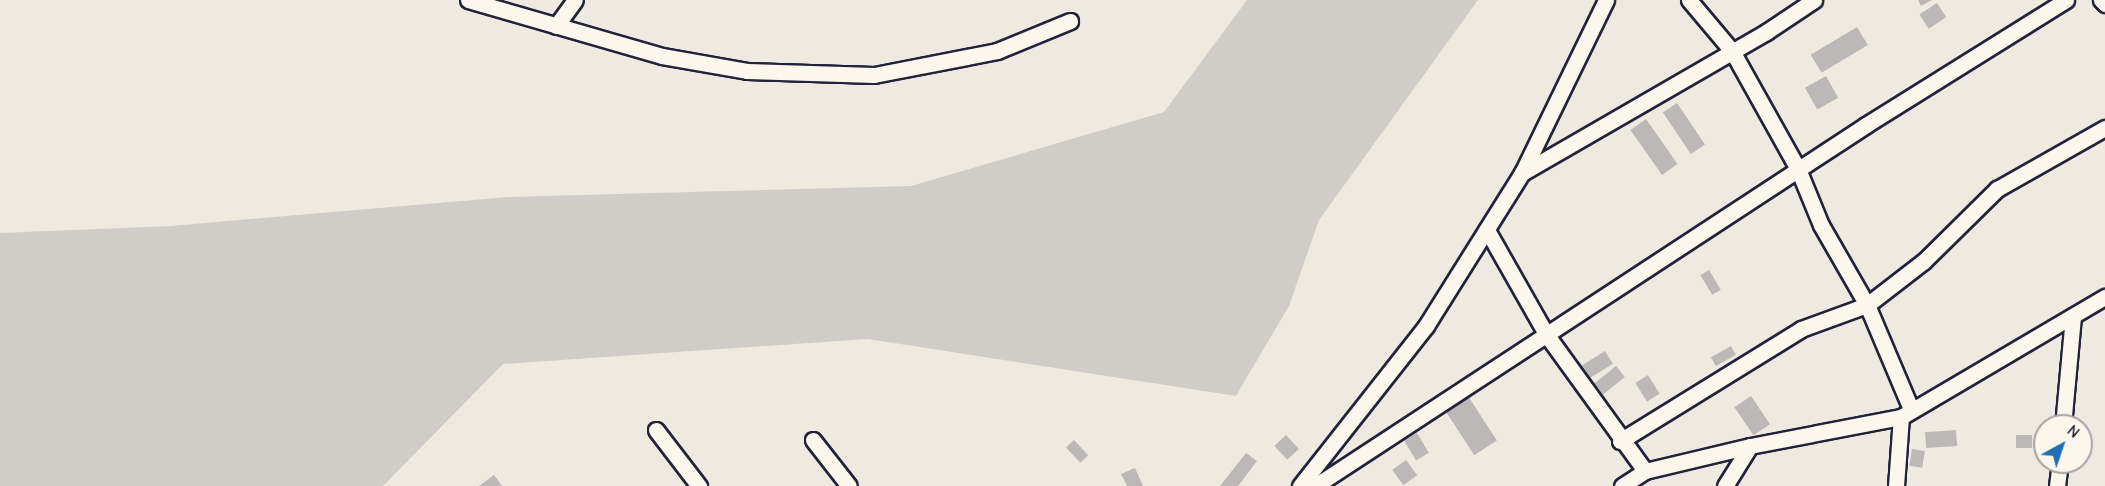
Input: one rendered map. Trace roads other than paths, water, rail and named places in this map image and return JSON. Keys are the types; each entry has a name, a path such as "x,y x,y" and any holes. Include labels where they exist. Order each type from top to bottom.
{"street":[{"path":"468,0 662,56 747,71 874,75 997,51 1070,21"},
{"path":"556,26 575,0"},
{"path":"1300,486 1426,326 1487,230 1522,173 1606,0"},
{"path":"1689,0 1732,51 1798,169 1821,225 1867,305 1906,413 1896,486"},
{"path":"1522,173 1732,51 1814,0"},
{"path":"1315,486 1798,169 2066,0"},
{"path":"2101,0 2105,4"},
{"path":"1620,441 1801,329 1867,305 1924,261 1997,189 2105,128"},
{"path":"1487,230 1546,334 1620,441 1645,471"},
{"path":"1622,486 1645,471 1749,446 1906,413 2105,297"},
{"path":"2064,414 2073,316"},
{"path":"656,430 699,486"},
{"path":"813,440 849,486"},
{"path":"1725,486 1749,446"}]}
